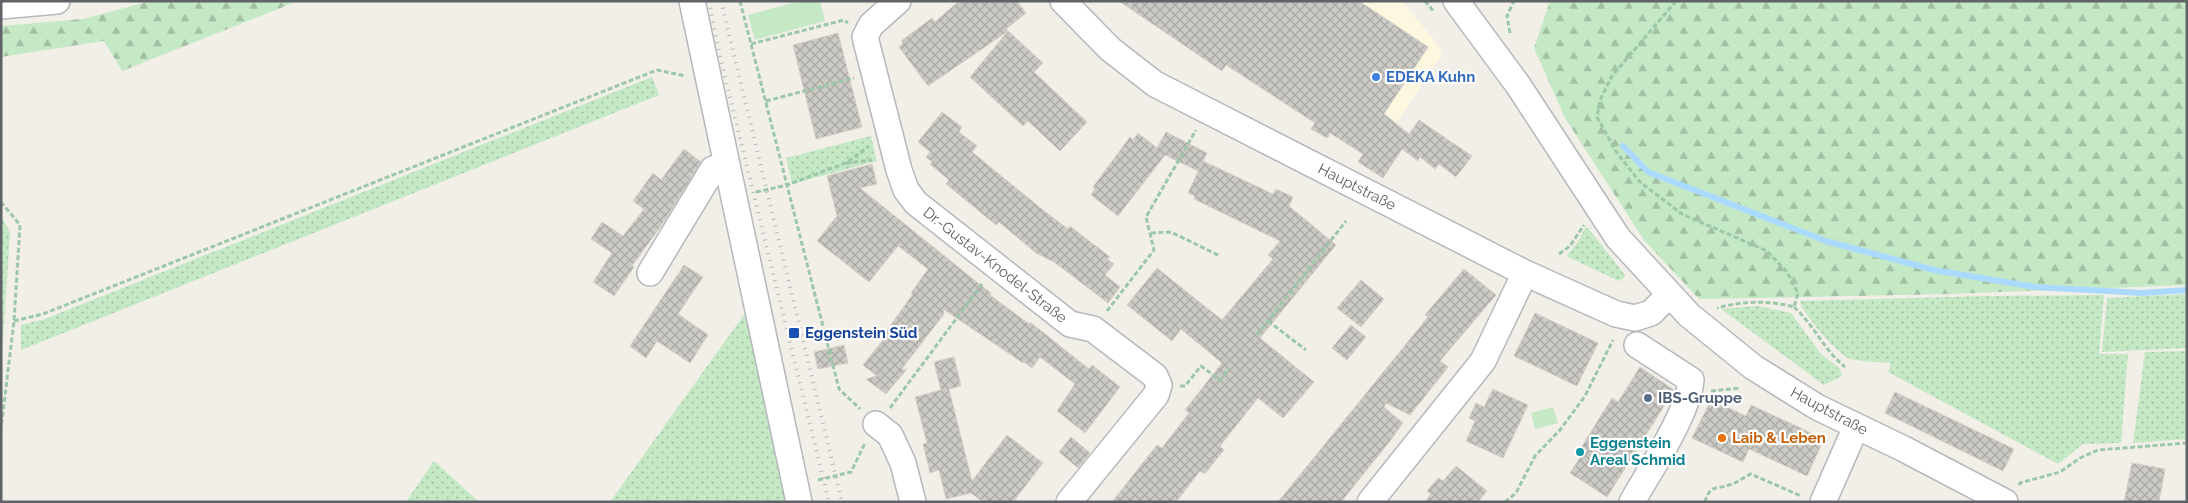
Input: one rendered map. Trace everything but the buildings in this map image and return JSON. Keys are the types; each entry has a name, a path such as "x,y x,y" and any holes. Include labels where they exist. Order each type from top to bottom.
{"street":[{"path":"1,6 57,1"},
{"path":"692,1 799,502"},
{"path":"867,31 879,17 898,1"},
{"name":"Hauptstraße","path":"1063,1 1088,28 1139,73 1155,84 1525,273 1616,314 1635,318 1651,313 1669,295"},
{"name":"Hauptstraße","path":"1461,3 1518,85 1624,246 1689,315 1754,367 1817,407 1904,449 2012,492"},
{"name":"Dr.-Gustav-Knodel-Straße","path":"867,31 867,45 901,178 906,190 916,203 1070,324 1093,329 1155,376 1159,385"},
{"path":"650,273 713,169 727,166"},
{"path":"1370,502 1484,361 1525,273"},
{"path":"1632,502 1680,416 1690,393 1691,380 1637,345"},
{"path":"1069,502 1156,395 1159,385"},
{"path":"876,424 890,435 897,449 903,463 913,502"},
{"path":"1814,500 1856,427"}],"path":[{"path":"740,1 839,389 876,424 891,407 996,266"},
{"path":"1676,1 1612,76 1600,100 1597,117 1617,153 1640,182 1682,214 1767,251 1787,272 1798,293 1794,307"},
{"path":"751,44 844,20 867,31"},
{"path":"14,322 43,314 658,70 684,77 706,71"},
{"path":"765,102 874,73"},
{"path":"1093,329 1154,250 1146,217 1208,110"},
{"path":"734,198 772,190 846,163 890,134"},
{"path":"1,202 20,225 14,322 1,429"},
{"path":"1558,254 1570,246 1588,222 1601,213"},
{"path":"1257,335 1346,221"},
{"path":"1151,233 1171,232 1220,256"},
{"path":"1689,315 1732,304 1780,303 1794,307 1808,319 1832,356 1845,367"},
{"path":"1268,321 1306,350"},
{"path":"1505,502 1516,494 1535,456 1560,430 1585,396 1610,346"},
{"path":"1159,385 1185,386 1201,366 1220,380 1229,368"},
{"path":"2012,492 2060,472 2080,458 2098,450 2187,443"},
{"path":"823,479 850,472 861,451"},
{"path":"1705,502 1708,493 1718,486 1729,485 1751,474 1814,500"}],"shaded area":[{"name":"EDEKA Kuhn","path":"1211,1 1402,1 1438,45 1442,55 1397,122"}],"green space":[{"path":"151,1 298,1 122,71 104,41 1,57 1,26 83,19"},
{"path":"800,1 820,1 825,21 755,40 748,15"},
{"path":"1550,1 2187,1 2187,285 1950,294 1699,299 1644,240 1565,118 1534,48"},
{"path":"652,77 659,95 21,350 21,325 45,319"},
{"path":"871,136 877,162 792,184 786,158"},
{"path":"1,215 10,233 1,369"},
{"path":"1585,228 1588,228 1625,275 1624,278 1619,281 1568,257 1567,255 1578,242"},
{"path":"2187,294 2187,348 2102,352 2107,298"},
{"path":"2104,295 2099,354 2128,354 2121,443 2083,444 2058,464 1888,372 1891,363 1848,358 1820,332 1802,307 1800,301 1989,296"},
{"path":"751,305 791,502 610,502"},
{"path":"1758,306 1791,313 1821,354 1840,369 1842,376 1824,385 1721,309"},
{"path":"2187,351 2187,439 2133,443 2145,352"},
{"path":"1553,407 1558,423 1535,429 1531,413"},
{"path":"434,461 479,502 406,502"}],"waterway":[{"path":"1623,146 1648,172 1826,241 1934,270 2035,287 2142,293 2187,290"}],"railway":[{"path":"709,1 719,52 829,502"},
{"path":"721,1 842,502"}],"place":[{"name":"EDEKA Kuhn","path":"1376,77"},
{"name":"Eggenstein Süd","path":"794,333"},
{"name":"IBS-Gruppe","path":"1648,398"},
{"name":"Laib & Leben","path":"1722,438"},
{"name":"Eggenstein Areal Schmid","path":"1580,452"}]}
